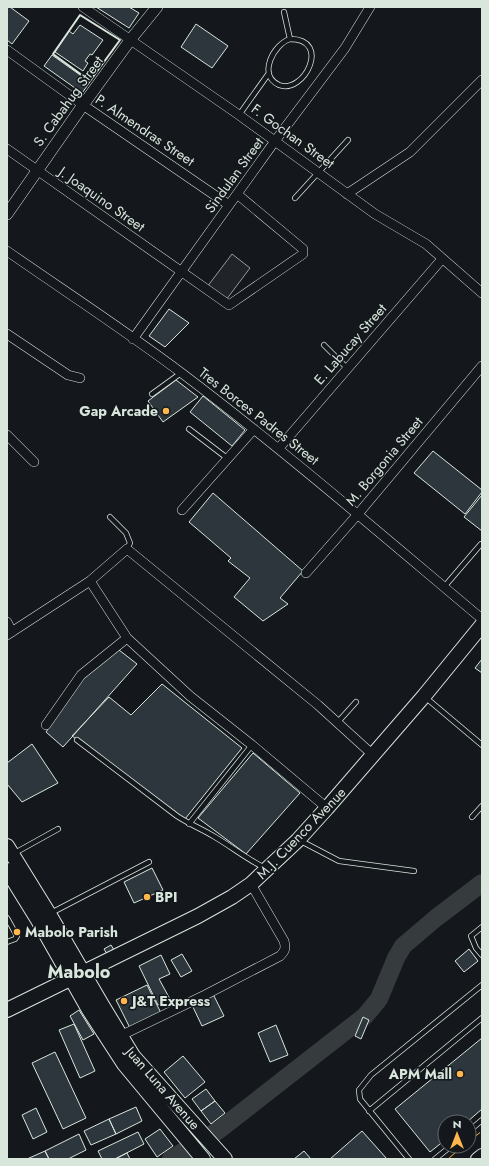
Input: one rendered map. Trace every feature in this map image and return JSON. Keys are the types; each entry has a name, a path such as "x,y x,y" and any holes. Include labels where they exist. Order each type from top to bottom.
{"main road":[{"name":"M.J. Cuenco Avenue","path":"7,1010 198,916 232,897 251,884 298,840 327,808 424,696 482,625"},
{"path":"9,850 49,914 78,975"},
{"path":"7,870 38,920 78,975"},
{"name":"Juan Luna Avenue","path":"78,975 133,1056 225,1159"},
{"name":"Juan Luna Avenue","path":"78,975 89,1010 124,1064 203,1159"},
{"path":"477,1159 482,1155"}],"street":[{"name":"F. Gochan Street","path":"83,7 239,114 375,214 426,244 482,293"},
{"name":"Sindulan Street","path":"133,339 275,140 345,48 370,7"},
{"name":"S. Cabahug Street","path":"7,214 153,8"},
{"name":"P. Almendras Street","path":"7,50 83,105 229,205"},
{"path":"347,194 410,152 482,80"},
{"name":"J. Joaquino Street","path":"7,149 229,305 303,254 303,249 237,194"},
{"name":"Tres Borces Padres Street","path":"7,251 182,373 279,448 482,619"},
{"name":"E. Labucay Street","path":"279,448 442,259"},
{"path":"7,334 68,375 80,378"},
{"name":"M. Borgonia Street","path":"306,574 482,366"},
{"path":"182,510 254,429"},
{"path":"7,435 34,462"},
{"path":"7,622 9,634 90,581 127,549 307,696 373,755"},
{"path":"90,581 127,638 190,696 252,745 327,808"},
{"path":"46,725 81,675 127,638"},
{"path":"120,1036 205,995 280,956 284,952 286,947 284,941 251,884"}],"lane":[{"path":"284,12 290,39"},
{"path":"290,39 301,40 309,47 312,58 311,64 298,82 289,86 279,85 271,78 269,73 269,63 281,44 290,39"},
{"path":"239,114 269,73"},
{"path":"295,198 348,140"},
{"path":"324,345 348,369"},
{"path":"152,394 182,373"},
{"path":"189,429 227,458"},
{"path":"110,517 126,533 130,543 127,549"},
{"path":"444,587 482,544"},
{"path":"424,696 482,745"},
{"path":"337,723 356,702"},
{"path":"77,740 176,816 212,835 249,860 268,869"},
{"path":"189,824 252,745"},
{"path":"472,817 482,806"},
{"path":"9,850 58,830"},
{"path":"298,840 339,860 414,871"},
{"path":"49,914 149,862"},
{"path":"7,918 17,936 15,939 7,942"},
{"path":"482,926 471,936 476,948 482,955"},
{"path":"409,1159 369,1112 360,1099 359,1090 371,1075 482,985"},
{"path":"369,1112 482,1018"}],"shaded area":[{"path":"232,254 250,268 226,300 207,287"}],"building":[{"path":"7,7 10,7 29,21 12,44 7,40"},
{"path":"96,7 129,7 139,13 129,28"},
{"path":"196,24 228,46 212,68 181,47"},
{"path":"80,25 103,40 92,55 90,54 85,61 88,63 83,71 55,52 69,31 73,34"},
{"path":"52,55 90,82 82,93 44,66"},
{"path":"169,309 189,323 165,347 149,336"},
{"name":"Gap Arcade","path":"176,380 198,397 163,422 148,401"},
{"path":"203,396 245,430 232,446 190,412"},
{"path":"433,451 482,490 465,514 414,473"},
{"path":"213,493 303,571 280,598 288,604 263,621 234,597 250,578 228,561 231,558 189,522"},
{"path":"482,495 482,531 464,517"},
{"path":"119,650 137,664 63,747 46,732 83,677"},
{"path":"482,659 482,673 475,668"},
{"path":"162,684 242,748 185,819 72,736 109,697 131,715"},
{"path":"32,744 58,783 22,802 7,784 7,763"},
{"path":"253,753 300,793 246,854 198,818"},
{"path":"152,868 163,890 134,903 124,882"},
{"path":"111,945 114,950 107,954 104,949"},
{"path":"469,949 478,961 464,972 455,961"},
{"path":"182,954 192,971 181,977 171,960"},
{"path":"161,955 170,974 159,979 170,999 158,1005 139,966"},
{"path":"147,985 161,1013 130,1028 116,1000"},
{"path":"213,994 224,1016 202,1026 192,1005"},
{"path":"79,1010 94,1034 83,1040 70,1016"},
{"path":"363,1017 369,1020 361,1039 355,1036"},
{"path":"74,1024 95,1071 80,1078 59,1030"},
{"path":"276,1025 288,1055 270,1062 258,1033"},
{"name":"APM Mall","path":"482,1038 482,1109 476,1114 437,1114 437,1146 430,1152 395,1109"},
{"path":"55,1052 86,1118 63,1129 32,1063"},
{"path":"183,1056 205,1082 185,1098 164,1072"},
{"path":"206,1089 215,1101 201,1111 192,1099"},
{"path":"215,1101 225,1113 211,1124 201,1111"},
{"path":"136,1107 142,1121 116,1134 109,1119"},
{"path":"36,1108 47,1132 33,1139 22,1115"},
{"path":"109,1119 116,1134 91,1145 84,1131"},
{"path":"160,1129 173,1146 157,1157 145,1139"},
{"path":"362,1131 387,1159 330,1159"},
{"path":"138,1132 144,1144 115,1159 102,1159 98,1151"},
{"path":"79,1134 86,1150 68,1159 49,1159 45,1151"},
{"path":"45,1151 49,1159 27,1159"},
{"path":"304,1151 311,1159 294,1159"},
{"path":"127,1153 130,1159 115,1159"}],"waterway":[{"path":"171,1159 219,1130 365,1016 379,999 396,958 403,946 436,918 482,883"}],"wall":[{"path":"80,15 120,40 90,81 53,54 80,15"}],"power":[{"path":"477,1135 482,1131"},
{"path":"448,1159 454,1154"}],"place":[{"name":"Gap Arcade","path":"166,411"},
{"name":"BPI","path":"147,897"},
{"name":"Mabolo Parish","path":"17,932"},
{"name":"J&T Express","path":"124,1001"},
{"name":"APM Mall","path":"460,1074"}],"district":[{"name":"Mabolo","path":"79,972"}]}
